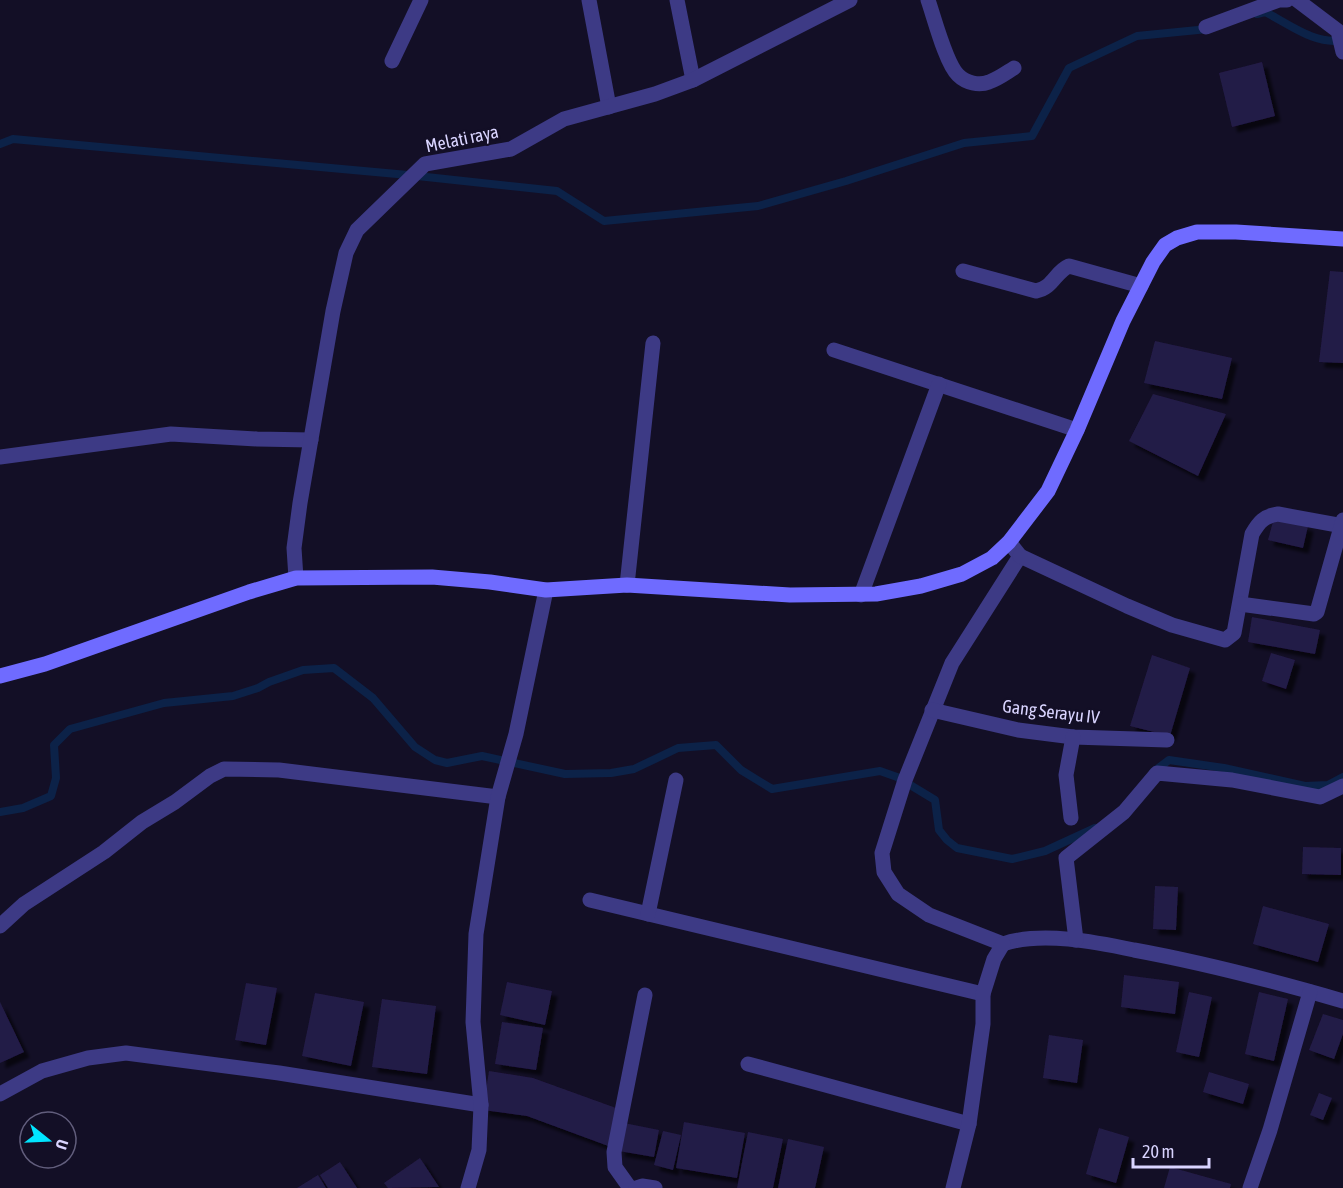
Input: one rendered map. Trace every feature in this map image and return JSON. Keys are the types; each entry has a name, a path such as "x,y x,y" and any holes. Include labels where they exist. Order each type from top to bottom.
{"street":[{"path":"392,61 421,0"},
{"path":"589,0 609,107"},
{"path":"677,0 693,80"},
{"name":"Melati raya","path":"296,578 294,548 333,311 348,246 357,230 424,164 511,149 564,119 655,94 693,80 850,0"},
{"path":"928,0 950,60 961,78 970,83 988,83 1014,68"},
{"path":"1206,27 1279,0 1287,0"},
{"path":"1297,0 1338,31 1342,50"},
{"path":"0,676 45,664 249,592 296,578 432,577 546,590 627,585 790,595 876,594 921,586 963,574 992,558 1009,542 1048,491 1124,321 1158,254 1165,245 1177,238 1197,232 1236,232 1343,239"},
{"path":"963,271 1036,291 1048,287 1062,270 1069,266 1141,286"},
{"path":"627,585 653,342"},
{"path":"834,350 1077,430"},
{"path":"861,594 939,384"},
{"path":"0,457 171,434 311,440"},
{"path":"1009,542 1020,555 1163,621 1225,640 1234,633 1252,534 1259,522 1268,515 1278,514 1342,524 1317,612 1314,614 1240,603"},
{"path":"1020,555 952,663 932,710 904,784 882,853 884,872 891,886 898,894 929,915 1003,944 1018,939 1076,940 1184,959 1343,1001"},
{"path":"468,1188 479,1150 481,1106 473,1022 476,934 498,797 516,734 546,590"},
{"name":"Gang Serayu IV","path":"932,710 1018,730 1073,737 1167,740"},
{"path":"1071,818 1066,776 1073,737"},
{"path":"0,926 24,904 104,852 142,822 210,776 224,769 279,770 498,797"},
{"path":"1076,940 1066,858 1124,812 1157,773 1232,780 1320,797 1343,786"},
{"path":"648,914 676,780"},
{"path":"590,900 983,994"},
{"path":"953,1188 969,1124 983,1024 983,994 994,959 1003,944"},
{"path":"1250,1188 1270,1130 1310,992"},
{"path":"630,1188 615,1167 613,1157 645,995"},
{"path":"0,1094 42,1071 88,1058 126,1053 279,1073 481,1106"},
{"path":"748,1064 969,1124"},
{"path":"636,1188 642,1186 655,1188"}],"building":[{"path":"1262,62 1275,116 1232,127 1219,73"},
{"path":"1330,271 1343,272 1343,363 1319,362"},
{"path":"1155,341 1232,358 1222,399 1144,383"},
{"path":"1153,394 1226,414 1198,476 1129,441"},
{"path":"1274,518 1308,526 1303,548 1268,540"},
{"path":"1252,617 1320,630 1315,654 1248,642"},
{"path":"1271,653 1295,660 1286,689 1262,681"},
{"path":"1152,655 1190,668 1170,736 1130,726"},
{"path":"1303,847 1341,848 1341,875 1302,874"},
{"path":"1155,886 1178,887 1176,930 1153,929"},
{"path":"1263,906 1329,924 1318,962 1253,944"},
{"path":"1124,975 1179,982 1175,1014 1121,1007"},
{"path":"507,982 552,991 545,1025 500,1015"},
{"path":"246,983 277,988 266,1045 235,1040"},
{"path":"1189,992 1212,997 1199,1057 1176,1052"},
{"path":"1259,992 1288,999 1274,1061 1245,1054"},
{"path":"315,993 364,1002 351,1066 302,1056"},
{"path":"382,999 436,1006 427,1074 372,1067"},
{"path":"0,1002 24,1052 0,1063"},
{"path":"1323,1014 1343,1020 1343,1034 1334,1059 1309,1050"},
{"path":"502,1022 543,1028 536,1070 495,1064"},
{"path":"1049,1035 1083,1040 1077,1083 1043,1078"},
{"path":"489,1071 533,1078 616,1108 611,1147 527,1116 483,1110"},
{"path":"1209,1072 1249,1084 1243,1104 1203,1092"},
{"path":"1319,1093 1332,1098 1323,1120 1310,1115"},
{"path":"684,1122 745,1133 737,1178 676,1168"},
{"path":"624,1123 659,1130 654,1157 619,1151"},
{"path":"1099,1128 1129,1137 1116,1183 1086,1174"},
{"path":"663,1131 681,1135 673,1170 654,1165"},
{"path":"748,1132 783,1139 773,1188 737,1188"},
{"path":"788,1139 824,1147 815,1188 778,1188"},
{"path":"420,1158 439,1187 388,1188 384,1183"},
{"path":"340,1162 357,1188 328,1188 320,1175"},
{"path":"1170,1167 1231,1184 1230,1188 1164,1188"},
{"path":"318,1175 326,1188 297,1188"}],"waterway":[{"path":"1257,14 1265,12 1313,37 1323,40 1343,40"},
{"path":"0,144 13,139 557,191 604,221 758,206 846,181 964,143 1032,136 1069,68 1137,36 1208,29"},
{"path":"0,812 23,808 51,796 56,778 54,745 70,729 164,703 233,696 303,670 334,668 373,698 415,747 435,760 447,763 482,756 565,774 611,773 634,769 678,748 716,745 741,770 772,789 880,771 897,777 935,800 939,830 957,848 1012,859 1045,851 1095,828"},
{"path":"1153,772 1169,760 1224,768 1305,786 1328,785 1343,777"}]}
